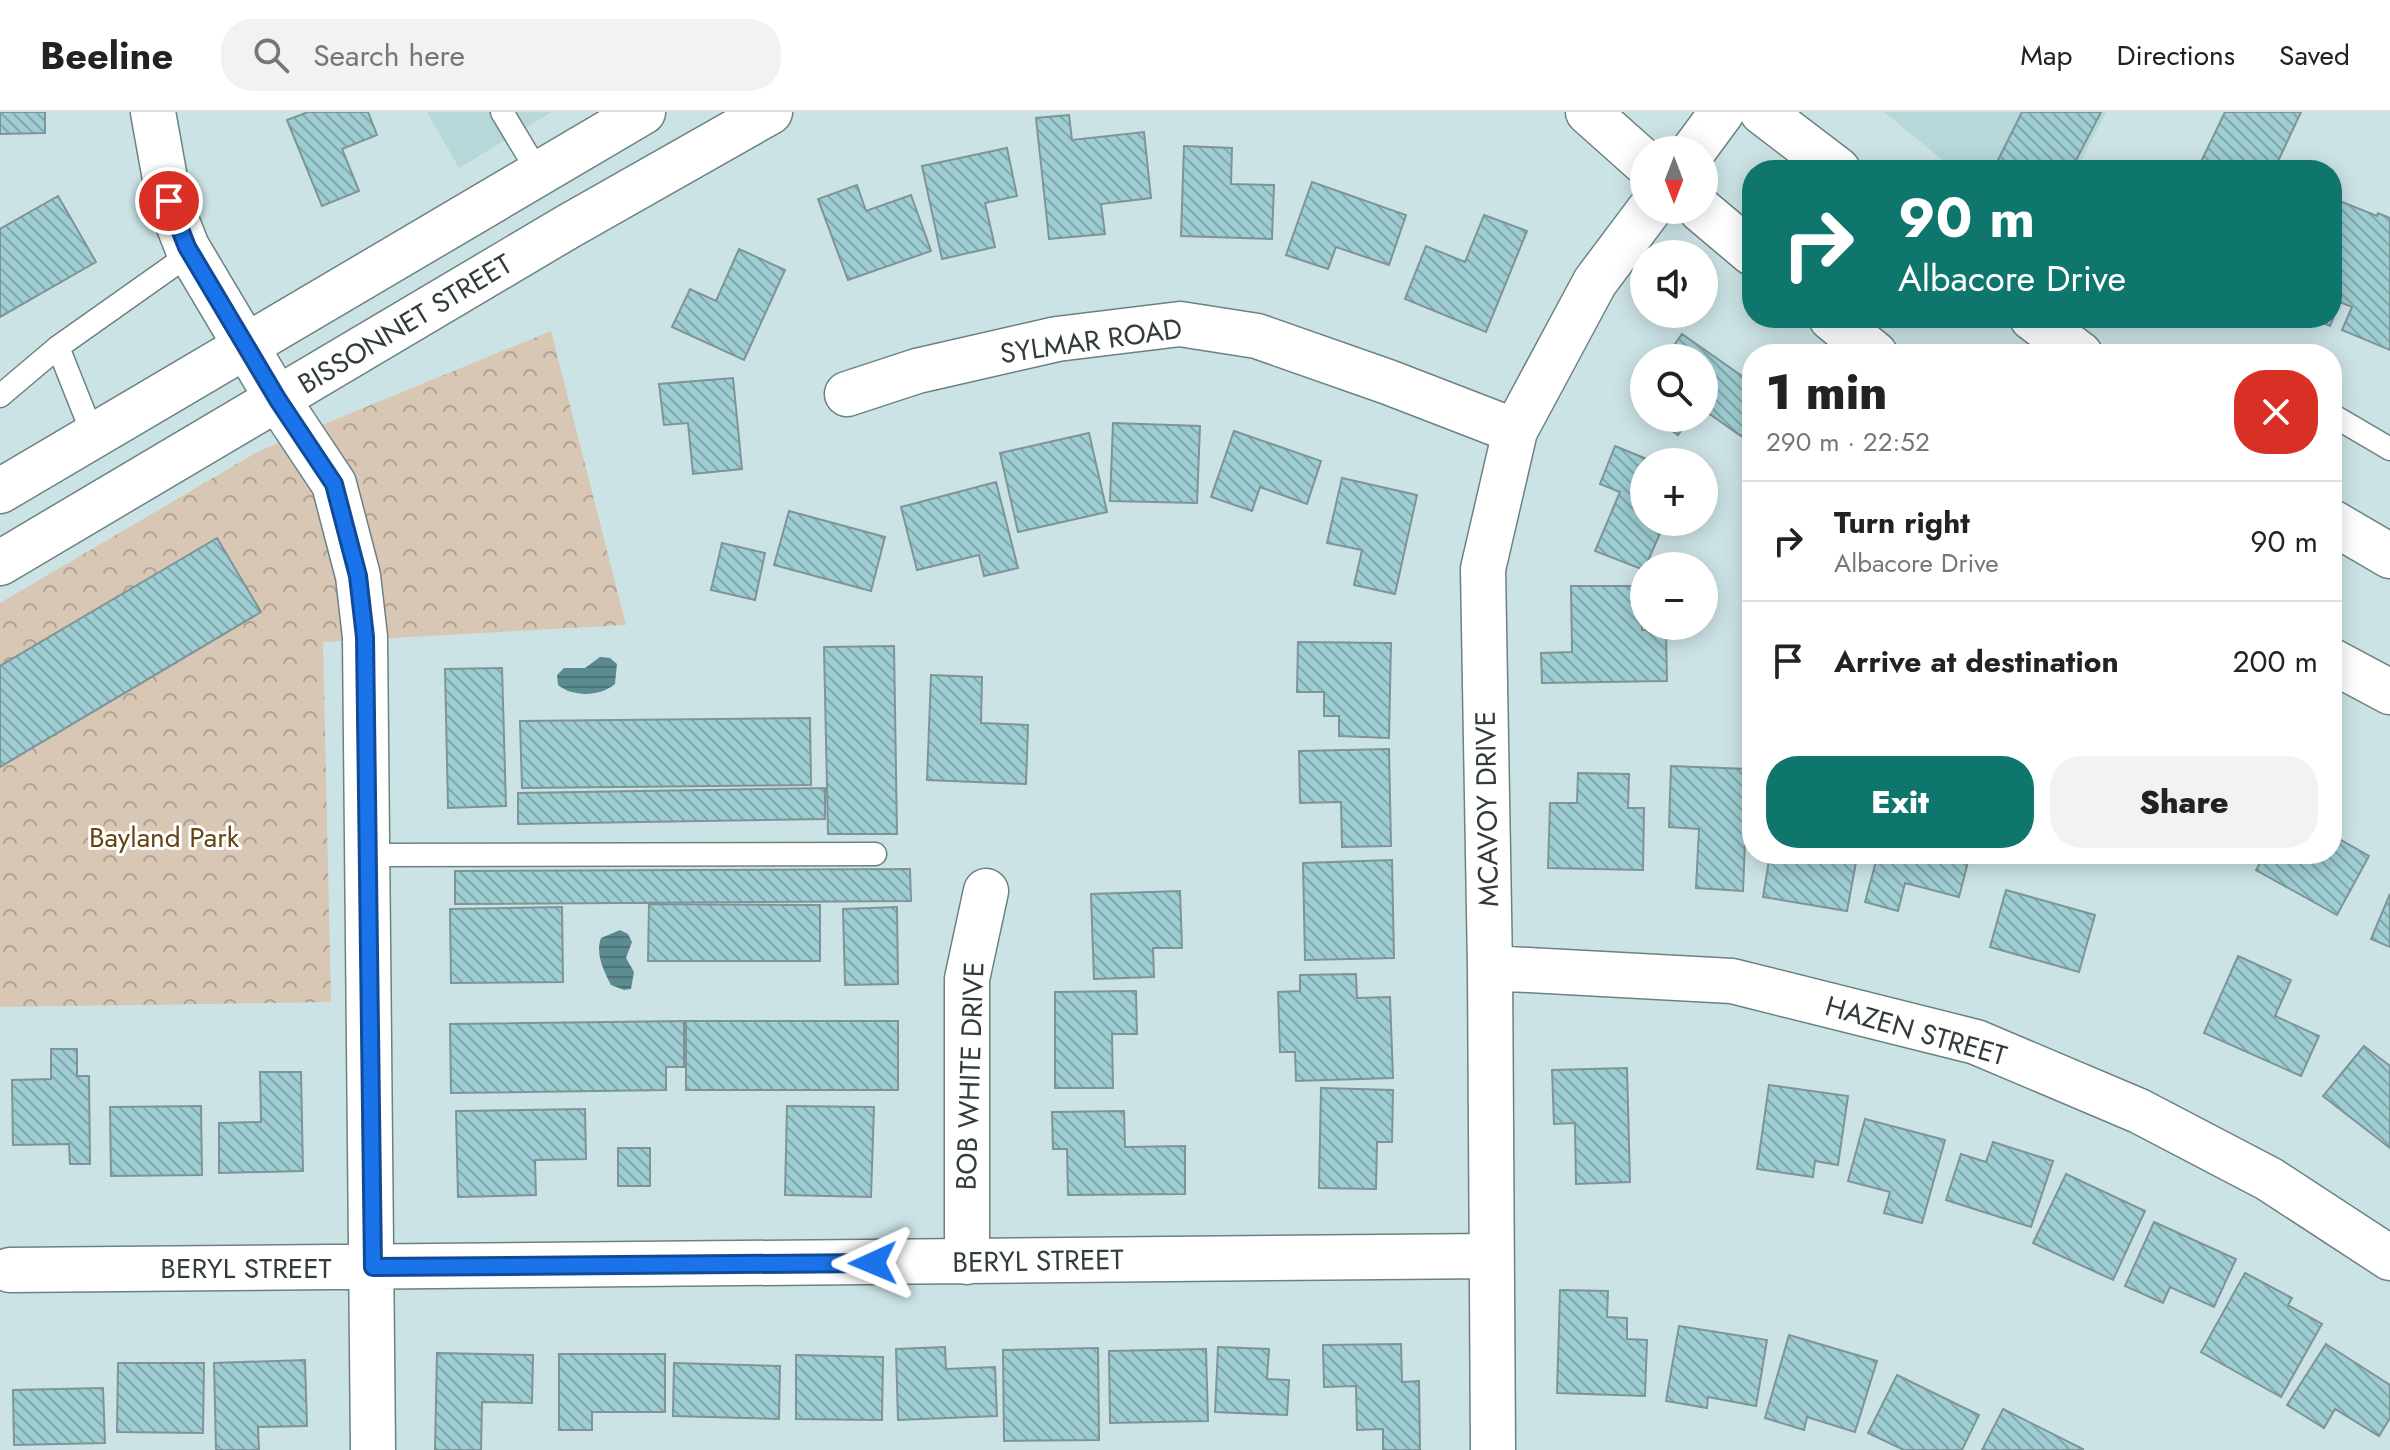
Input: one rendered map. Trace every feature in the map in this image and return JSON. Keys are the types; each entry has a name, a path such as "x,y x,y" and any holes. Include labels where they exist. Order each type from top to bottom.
{"street":[{"path":"153,112 169,201 191,253 278,400 334,484 358,576 365,637 373,1450"},
{"path":"0,491 643,112"},
{"name":"BISSONNET STREET","path":"0,563 569,226 770,112"},
{"path":"1588,112 1630,150"},
{"path":"1704,136 1722,112"},
{"path":"1762,112 1825,160"},
{"name":"MCAVOY DRIVE","path":"1493,1450 1490,968 1483,569 1515,431 1595,282 1638,224"},
{"path":"1718,224 1742,245"},
{"name":"SYLMAR ROAD","path":"847,394 917,371 1057,339 1180,324 1257,336 1515,431"},
{"path":"1843,328 1863,344"},
{"path":"2045,328 2067,344"},
{"path":"2342,527 2387,547"},
{"path":"2342,666 2390,692"},
{"name":"BOB WHITE DRIVE","path":"967,1262 967,979 986,891"},
{"name":"HAZEN STREET","path":"1490,968 1732,981 1976,1042 2139,1111 2269,1179 2390,1258"},
{"name":"BERYL STREET","path":"10,1270 1491,1256"}],"lane":[{"path":"502,112 538,172"},
{"path":"0,396 58,347 191,253"},
{"path":"58,347 93,435"},
{"path":"2342,421 2390,449"},
{"path":"368,855 875,854"}],"shaded area":[{"path":"427,112 552,112 459,168"},
{"path":"1884,112 2106,112 2081,160 1943,160"},
{"path":"600,657 610,658 617,664 615,684 609,688 594,693 578,693 558,685 557,675 564,668 585,668"},
{"path":"620,930 628,934 632,942 626,958 634,972 631,989 624,990 611,985 599,950 601,938"}],"green space":[{"name":"Bayland Park","path":"551,331 626,625 323,642 331,1002 0,1007 0,603 259,451"}],"building":[{"path":"0,112 45,112 45,133 0,134"},
{"path":"308,112 368,112 377,135 342,149 359,191 322,206 287,120"},
{"path":"2022,112 2101,112 2076,160 1998,160"},
{"path":"2225,112 2301,112 2279,160 2202,160"},
{"path":"1069,115 1072,140 1144,132 1151,198 1101,204 1105,234 1049,239 1036,118"},
{"path":"1184,146 1232,148 1231,184 1274,185 1272,239 1181,236"},
{"path":"1007,148 1017,196 985,203 995,247 942,259 922,166"},
{"path":"1312,182 1406,215 1389,265 1336,247 1328,269 1286,255"},
{"path":"857,185 866,211 911,195 931,251 848,280 818,199"},
{"path":"58,196 96,262 0,317 0,229"},
{"path":"2342,202 2390,218 2390,350 2342,330 2352,307 2342,303"},
{"path":"1484,215 1527,231 1486,332 1405,299 1426,246 1465,262"},
{"path":"739,249 785,270 744,360 672,327 690,289 716,301"},
{"path":"1682,334 1696,344 1675,344"},
{"path":"1718,359 1742,376 1741,436 1718,420"},
{"path":"733,378 742,469 693,474 688,423 664,425 659,384"},
{"path":"1113,423 1200,426 1197,503 1110,501"},
{"path":"1234,431 1321,461 1307,504 1260,487 1252,511 1211,497"},
{"path":"1089,433 1107,512 1018,532 1000,453"},
{"path":"1615,446 1630,452 1630,536 1659,536 1652,552 1630,552 1630,565 1595,551 1620,492 1600,484"},
{"path":"1342,478 1417,495 1395,594 1354,585 1362,550 1327,543"},
{"path":"996,482 1018,568 984,576 979,555 917,570 901,507"},
{"path":"789,511 885,537 871,591 774,565"},
{"path":"217,538 261,612 0,767 0,666"},
{"path":"722,543 765,553 755,600 711,590"},
{"path":"1571,586 1630,586 1630,640 1666,640 1667,681 1542,683 1541,653 1572,652"},
{"path":"1298,642 1391,643 1389,738 1339,736 1339,716 1324,716 1324,692 1297,692"},
{"path":"894,646 897,834 828,834 824,647"},
{"path":"502,668 506,806 448,808 445,669"},
{"path":"931,675 982,677 981,723 1028,725 1026,784 927,780"},
{"path":"810,718 811,785 522,788 520,721"},
{"path":"1389,749 1391,846 1342,847 1341,802 1300,803 1299,751"},
{"path":"1671,766 1742,769 1743,891 1696,888 1699,829 1669,827"},
{"path":"1578,773 1629,774 1628,808 1644,808 1643,870 1548,868 1550,803 1577,803"},
{"path":"825,788 825,819 518,824 518,793"},
{"path":"2342,841 2369,856 2337,915 2256,870 2259,864 2342,864"},
{"path":"1392,860 1394,958 1305,960 1303,863"},
{"path":"1768,864 1856,864 1847,911 1763,897"},
{"path":"1875,864 1967,864 1959,897 1905,883 1898,911 1865,902"},
{"path":"910,869 911,901 455,904 455,871"},
{"path":"2006,890 2095,915 2079,972 1990,947"},
{"path":"1180,891 1182,948 1153,948 1154,977 1094,979 1091,894"},
{"path":"2390,894 2390,947 2371,939"},
{"path":"649,904 820,905 820,961 648,961"},
{"path":"562,907 563,982 451,983 450,909"},
{"path":"897,907 898,984 845,985 843,909"},
{"path":"2238,956 2291,980 2275,1016 2319,1036 2301,1076 2204,1033"},
{"path":"1356,974 1357,998 1390,997 1393,1078 1296,1081 1295,1052 1280,1052 1278,992 1300,991 1300,975"},
{"path":"1136,991 1137,1034 1112,1034 1113,1088 1055,1088 1055,992"},
{"path":"684,1021 684,1067 666,1067 666,1090 451,1093 450,1024"},
{"path":"686,1021 898,1021 898,1090 686,1090"},
{"path":"2364,1046 2390,1066 2390,1148 2323,1096"},
{"path":"51,1049 77,1049 77,1076 89,1076 90,1164 70,1164 69,1144 13,1145 12,1080 51,1079"},
{"path":"1627,1068 1630,1182 1576,1184 1575,1123 1554,1124 1552,1070"},
{"path":"260,1072 301,1072 303,1171 219,1173 219,1123 261,1122"},
{"path":"1769,1085 1848,1096 1838,1165 1815,1161 1813,1177 1757,1169"},
{"path":"1321,1088 1393,1090 1392,1142 1377,1142 1376,1189 1319,1188"},
{"path":"201,1106 202,1175 111,1176 110,1107"},
{"path":"787,1106 874,1107 871,1197 785,1195"},
{"path":"585,1109 586,1159 535,1160 536,1195 458,1197 456,1111"},
{"path":"1124,1111 1125,1147 1185,1146 1185,1194 1068,1195 1067,1149 1053,1149 1052,1112"},
{"path":"1865,1119 1945,1140 1922,1223 1884,1213 1890,1192 1848,1181"},
{"path":"1993,1142 2053,1161 2031,1227 1946,1200 1961,1154 1986,1162"},
{"path":"618,1148 650,1148 650,1186 618,1186"},
{"path":"2066,1174 2145,1211 2113,1280 2033,1243"},
{"path":"2154,1222 2236,1259 2214,1307 2170,1287 2163,1303 2125,1286"},
{"path":"2245,1273 2292,1298 2288,1305 2322,1324 2281,1397 2201,1352"},
{"path":"1560,1290 1608,1291 1607,1317 1627,1318 1627,1339 1647,1340 1645,1396 1557,1393"},
{"path":"1679,1326 1767,1340 1756,1406 1708,1397 1707,1408 1666,1401"},
{"path":"1789,1335 1877,1361 1855,1432 1807,1417 1804,1430 1765,1418"},
{"path":"1401,1344 1402,1382 1419,1381 1420,1450 1383,1450 1383,1429 1357,1430 1356,1386 1324,1387 1323,1345"},
{"path":"2326,1344 2390,1385 2390,1418 2379,1436 2335,1409 2324,1428 2287,1405"},
{"path":"945,1347 946,1369 995,1367 997,1416 898,1420 896,1349"},
{"path":"1218,1347 1269,1349 1267,1379 1289,1380 1287,1415 1215,1412"},
{"path":"1098,1348 1099,1440 1004,1441 1003,1350"},
{"path":"1206,1349 1208,1421 1110,1423 1109,1351"},
{"path":"437,1353 533,1355 532,1403 482,1402 481,1450 435,1450"},
{"path":"559,1354 665,1354 665,1412 592,1412 592,1430 559,1430"},
{"path":"796,1355 883,1357 882,1420 796,1419"},
{"path":"305,1360 307,1426 258,1427 259,1450 216,1450 214,1363"},
{"path":"118,1363 204,1363 203,1433 117,1432"},
{"path":"674,1363 780,1366 779,1419 673,1416"},
{"path":"1897,1375 1979,1415 1962,1450 1904,1450 1868,1433"},
{"path":"103,1388 105,1443 14,1445 13,1390"},
{"path":"2003,1409 2083,1449 2083,1450 1982,1450"}],"route":[{"path":"169,201 187,247 244,345 334,484 358,576 365,637 373,1267 873,1263"}]}
